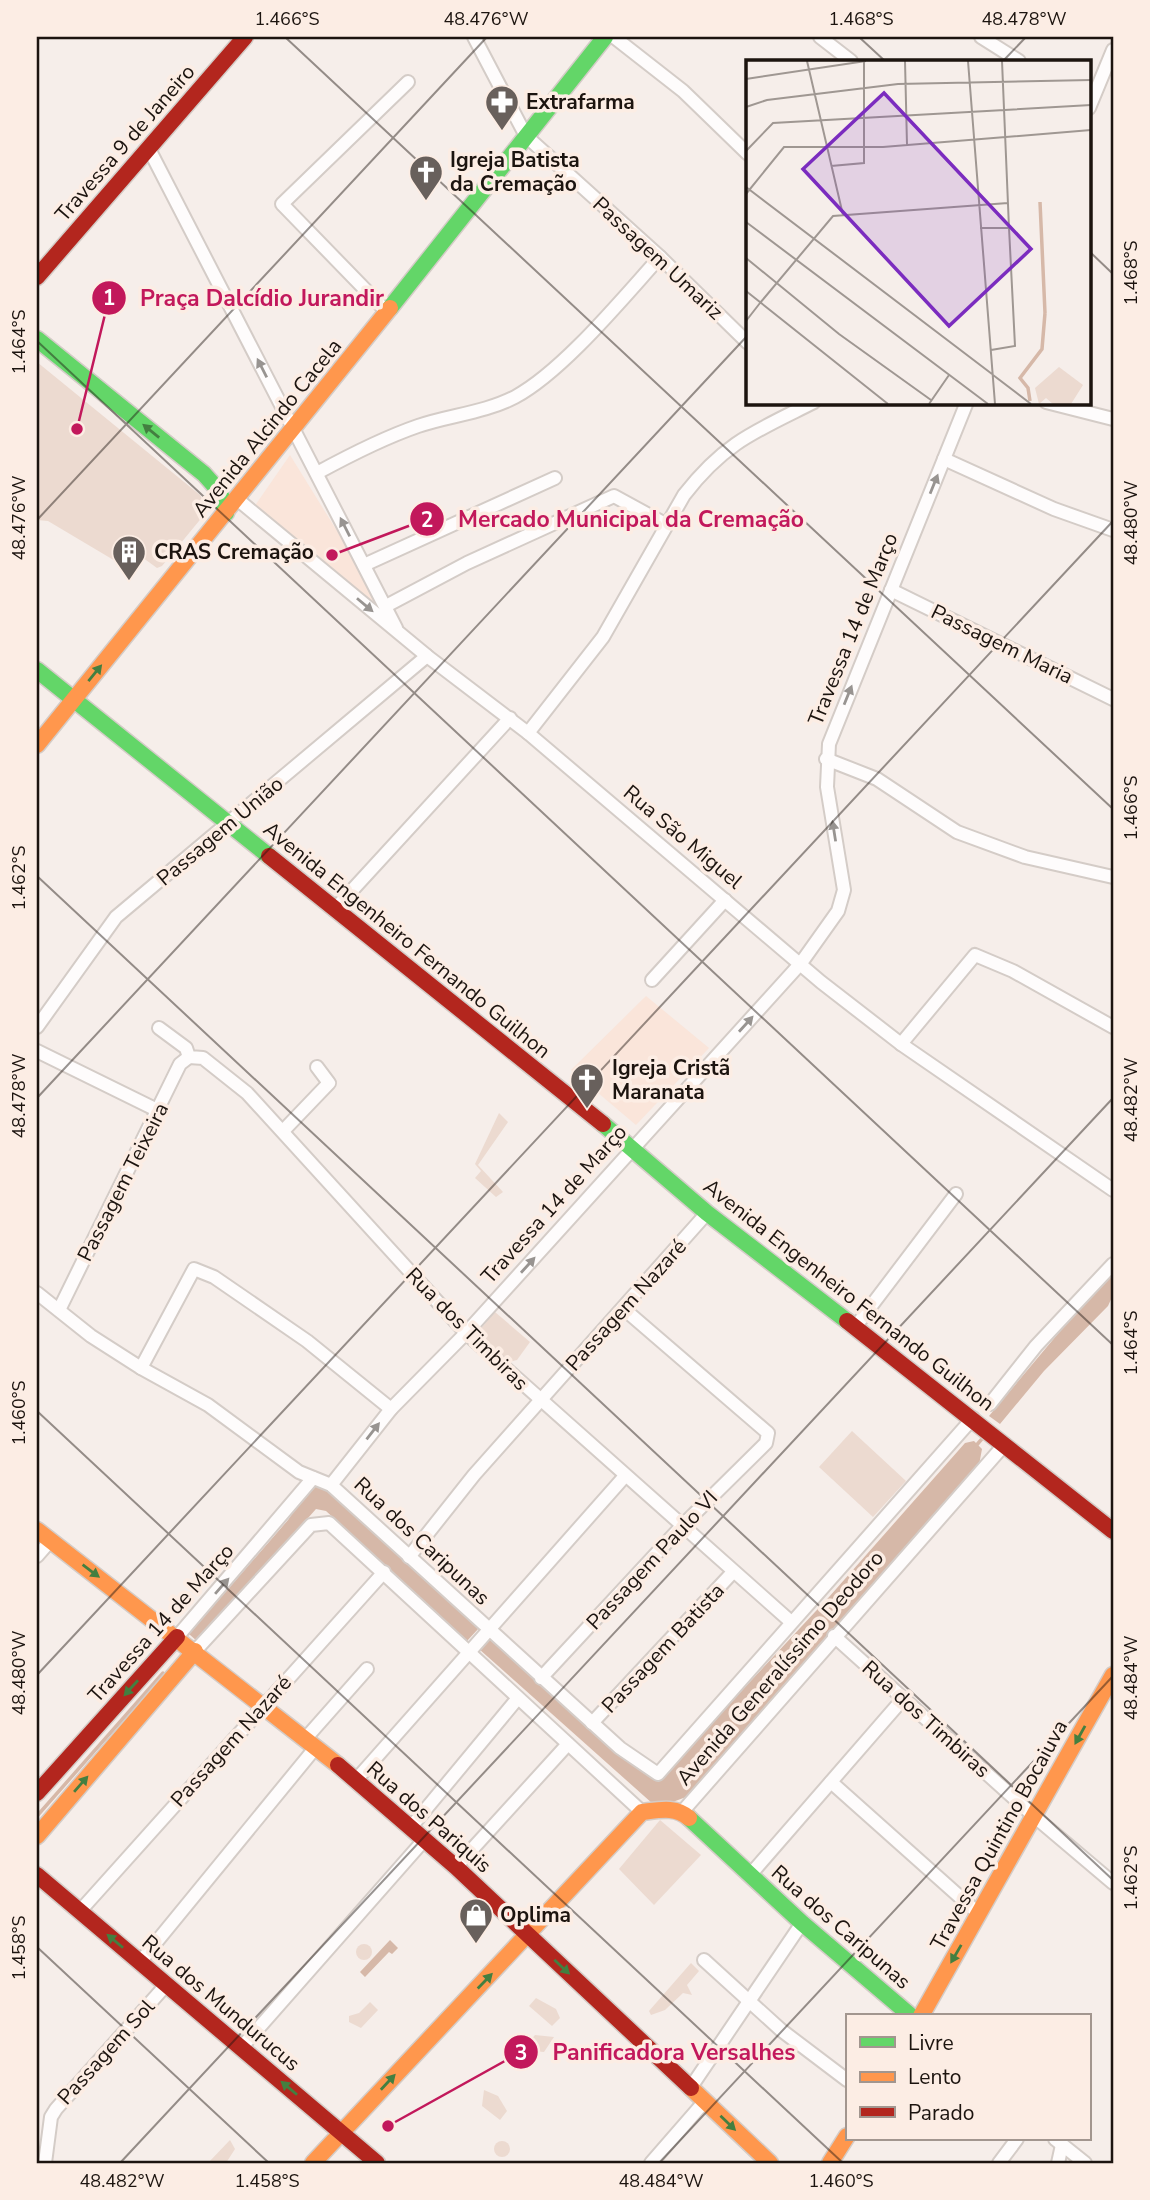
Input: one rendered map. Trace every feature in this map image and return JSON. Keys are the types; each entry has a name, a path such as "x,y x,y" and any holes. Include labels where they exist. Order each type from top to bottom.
{"street":[{"name":"Travessa 9 de Janeiro","path":"37,277 245,37"},
{"name":"Passagem Umariz","path":"474,37 526,136 660,257 746,342"},
{"name":"Avenida Alcindo Cacela","path":"37,745 251,484 605,37"},
{"path":"614,37 683,91 746,153"},
{"path":"820,37 850,60"},
{"path":"981,37 1017,60"},
{"path":"1090,102 1113,50"},
{"path":"387,312 282,204 408,82"},
{"path":"149,149 398,632"},
{"path":"317,473 361,449 419,426 486,410 531,387 601,320 660,257"},
{"path":"37,338 204,474 220,492 226,513"},
{"name":"Travessa 14 de Março","path":"331,1485 391,1409 466,1333 634,1149 801,962 838,912 844,890 826,760 835,726 966,404"},
{"path":"1054,404 1113,419"},
{"path":"528,733 603,637 696,478 730,445 797,406"},
{"path":"944,459 1054,509 1113,530"},
{"path":"204,474 225,484 251,484"},
{"path":"364,565 555,478"},
{"path":"386,606 467,563 614,496 667,525"},
{"name":"Rua São Miguel","path":"237,499 427,656 510,718 801,962 821,982 901,1044 1113,1190"},
{"name":"Passagem Maria","path":"891,590 1113,699"},
{"name":"Passagem União","path":"37,1027 116,917 427,656"},
{"name":"Avenida Engenheiro Fernando Guilhon","path":"37,670 634,1149 707,1213 856,1326 1113,1531"},
{"path":"334,910 510,718"},
{"path":"826,760 877,779 957,832 1025,857 1113,877"},
{"path":"652,981 725,900"},
{"path":"901,1044 975,956 1013,971 1113,1027"},
{"name":"Rua dos Timbiras","path":"159,1028 187,1048 189,1057 203,1058 247,1093 466,1333 681,1527 790,1621"},
{"path":"37,1051 159,1111"},
{"name":"Passagem Teixeira","path":"59,1310 180,1064 189,1057"},
{"path":"283,1131 329,1083 317,1067"},
{"path":"856,1326 956,1194"},
{"name":"Passagem Nazaré","path":"409,1557 474,1475 707,1213"},
{"path":"990,1404 1036,1346 1113,1264"},
{"path":"141,1368 194,1269 214,1277 307,1341 391,1409"},
{"name":"Rua dos Caripunas","path":"37,1293 141,1368 208,1405 313,1478 331,1485 541,1678 638,1762 658,1774"},
{"name":"Passagem Paulo VI","path":"541,1678 681,1527 766,1443 768,1433 624,1309"},
{"name":"Avenida Generalíssimo Deodoro","path":"658,1774 790,1621 973,1418"},
{"name":"Avenida Generalíssimo Deodoro","path":"642,1812 662,1809 682,1812 1005,1444"},
{"path":"356,1780 625,1476"},
{"name":"Travessa 14 de Março","path":"37,1793 177,1637 313,1478"},
{"name":"Travessa 14 de Março","path":"37,1836 195,1651 311,1525 332,1525 384,1572"},
{"name":"Rua dos Pariquis","path":"37,1530 311,1743 425,1839 770,2163"},
{"path":"37,1556 51,1541"},
{"path":"313,2163 642,1812 384,1572"},
{"name":"Passagem Nazaré","path":"80,1911 384,1572"},
{"name":"Passagem Batista","path":"592,1723 733,1572"},
{"name":"Rua dos Timbiras","path":"834,1636 902,1700 1113,1883"},
{"path":"140,1962 368,1669"},
{"name":"Travessa Quintino Bocaiuva","path":"922,2014 1113,1675"},
{"path":"411,1827 518,1698"},
{"path":"750,1875 902,1700"},
{"path":"456,1867 568,1744"},
{"path":"831,1782 979,1914"},
{"name":"Rua dos Caripunas","path":"682,1812 802,1923 909,2014"},
{"path":"241,2048 425,1839"},
{"name":"Rua dos Mundurucus","path":"37,1875 377,2163"},
{"path":"691,2087 802,1923"},
{"path":"704,1960 747,2001 846,2079"},
{"name":"Passagem Sol","path":"45,2163 51,2117 56,2109 166,1985"},
{"path":"651,2163 705,2101"},
{"path":"830,2163 846,2138"},
{"path":"999,2163 1016,2140"},
{"path":"1058,2142 1058,2163"},
{"path":"1058,2142 1085,2163"}],"shaded area":[{"path":"37,362 200,495 208,510 162,566 157,568 135,552 122,565 48,521 37,520"},
{"path":"290,455 381,602 375,607 254,507"},
{"path":"646,996 709,1048 636,1125 571,1070"},
{"path":"499,1113 508,1122 478,1165 503,1192 496,1197 475,1178 481,1171 475,1164"},
{"path":"1113,1274 1113,1295 1108,1306 1044,1371 1000,1424 989,1416 1077,1311"},
{"path":"495,1312 530,1342 517,1360 509,1362 477,1333"},
{"path":"852,1431 906,1481 873,1517 819,1467"},
{"path":"974,1441 982,1449 979,1465 686,1797 670,1803 653,1804 479,1649 489,1639 652,1777 662,1776 829,1597 965,1443"},
{"path":"321,1485 479,1628 467,1641 326,1511 316,1509 198,1642 189,1634 288,1520 309,1488"},
{"path":"660,1820 701,1855 654,1905 619,1869"},
{"path":"390,1940 398,1948 392,1954 389,1952 365,1977 360,1972"},
{"path":"361,1944 367,1944 372,1952 370,1958 361,1960 356,1955 356,1949"},
{"path":"691,1963 699,1971 687,1985 692,1995 683,1993 665,2010 651,2015 649,2011"},
{"path":"536,1998 556,2009 560,2018 552,2026 529,2006"},
{"path":"370,2002 378,2010 361,2028 349,2022 349,2016 359,2013"},
{"path":"535,2035 554,2037 544,2052 532,2051 536,2046 531,2040"},
{"path":"484,2090 498,2096 507,2111 500,2120 482,2106"},
{"path":"230,2140 235,2149 226,2163 208,2163"},
{"path":"502,2141 508,2143 508,2155 502,2157 496,2155 494,2149 496,2143"}],"waterway":[{"path":"975,1447 986,1434"},
{"path":"37,1816 163,1673"}],"traffic: fast":[{"path":"390,308 605,37"},
{"path":"37,339 204,474 220,492 226,513"},
{"path":"37,670 269,856"},
{"path":"603,1124 707,1213 847,1321"},
{"path":"689,1818 802,1923 909,2014"}],"traffic: slow":[{"path":"37,745 390,308"},
{"path":"37,1530 338,1765"},
{"path":"37,1836 195,1651"},
{"path":"922,2014 1113,1675"},
{"path":"313,2163 642,1812 673,1810 689,1818"},
{"path":"691,2088 770,2163"},
{"path":"830,2163 846,2138"}],"traffic: jam":[{"path":"37,277 245,37"},
{"path":"269,856 603,1124"},
{"path":"847,1321 1113,1531"},
{"path":"37,1793 177,1637"},
{"path":"338,1765 456,1867 691,2088"},
{"path":"37,1875 377,2163"}],"place":[{"name":"Extrafarma","path":"502,132"},
{"name":"Igreja Batista da Cremação","path":"426,202"},
{"name":"Praça Dalcídio Jurandir","path":"77,429"},
{"name":"Mercado Municipal da Cremação","path":"332,555"},
{"name":"CRAS Cremação","path":"129,582"},
{"name":"Igreja Cristã Maranata","path":"587,1110"},
{"name":"Oplima","path":"476,1945"},
{"name":"Panificadora Versalhes","path":"388,2126"}]}
